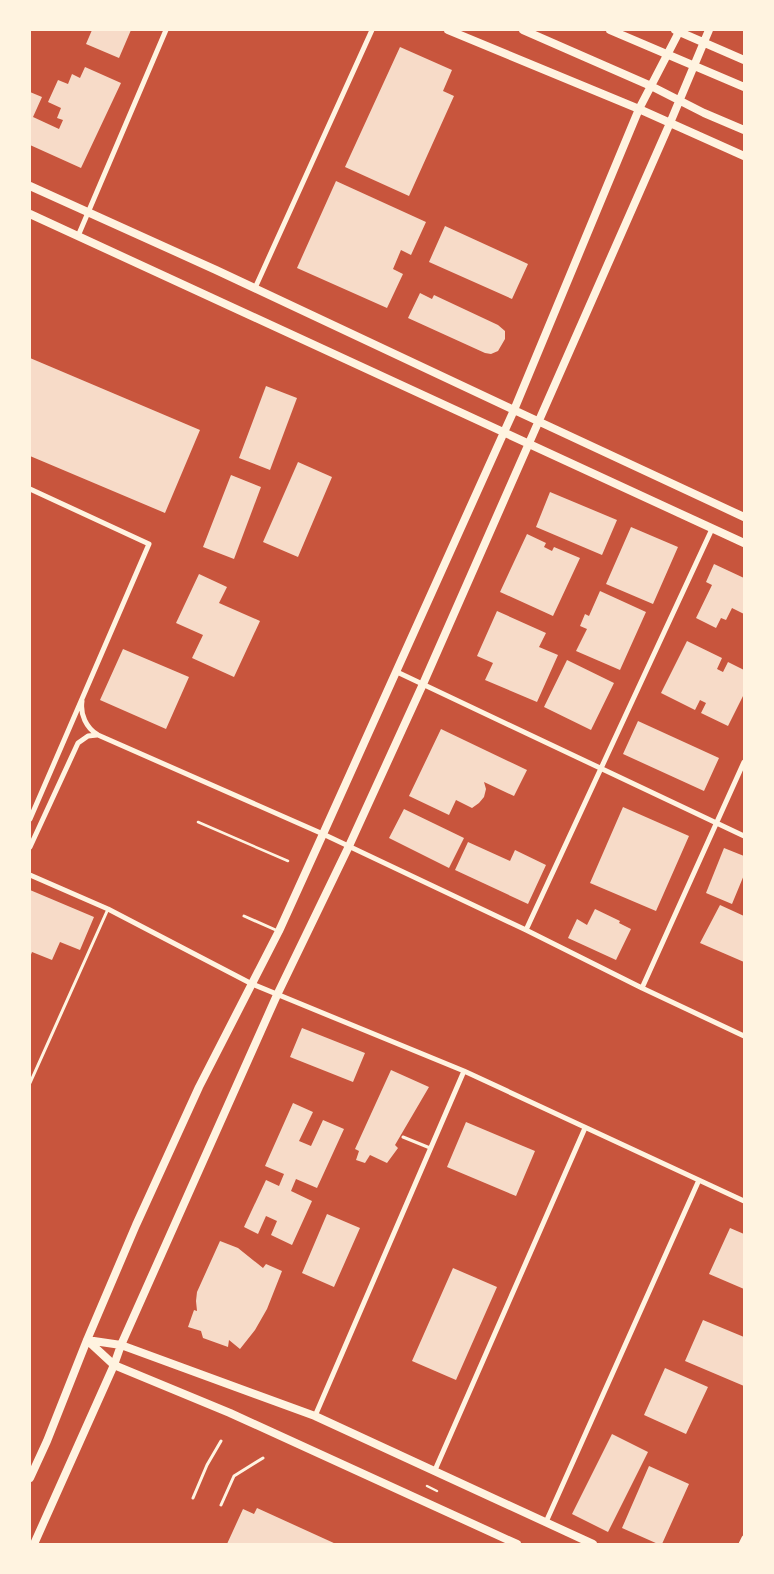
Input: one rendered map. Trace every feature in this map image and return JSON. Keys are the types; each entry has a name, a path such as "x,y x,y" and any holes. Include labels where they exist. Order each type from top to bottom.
{"street":[{"path":"78,236 166,30"},
{"path":"255,288 372,30"},
{"path":"448,30 639,109 744,156"},
{"path":"523,30 651,86 704,113 744,130"},
{"path":"610,30 744,87"},
{"path":"34,1544 277,995 349,846 423,684 670,123 709,30"},
{"path":"30,1478 136,1225 191,1104 279,931 397,672 514,410 639,109 678,31 744,60"},
{"path":"30,186 255,288 744,517"},
{"path":"30,214 744,544"},
{"path":"30,489 149,544 30,819"},
{"path":"526,930 712,529"},
{"path":"397,672 744,836"},
{"path":"82,701 81,708 84,720 89,728 98,735 349,846 744,1036"},
{"path":"30,847 78,743 88,736 98,735"},
{"path":"642,988 744,762"},
{"path":"42,789 55,794"},
{"path":"30,875 108,909 252,984 464,1071 744,1201"},
{"path":"315,1416 464,1071"},
{"path":"435,1470 585,1128"},
{"path":"546,1522 699,1180"},
{"path":"87,1340 121,1345 315,1416 593,1544"},
{"path":"87,1340 114,1365 230,1413 513,1543"},
{"path":"741,1544 744,1538"}],"lane":[{"path":"30,1084 108,909"},
{"path":"244,916 279,931"},
{"path":"403,1137 431,1148"},
{"path":"193,1498 207,1465 221,1441"},
{"path":"221,1505 234,1476 263,1458"}],"path":[{"path":"198,822 288,861"},
{"path":"427,1486 437,1491"}],"building":[{"path":"92,30 131,30 119,58 86,44"},
{"path":"400,47 452,70 443,91 454,96 409,196 345,167"},
{"path":"85,67 121,83 81,168 30,145 30,92 42,97 33,117 59,129 63,120 57,118 61,108 48,102 58,80 68,84 72,74 80,78"},
{"path":"336,181 426,222 411,255 401,250 393,269 403,274 387,308 297,268"},
{"path":"445,226 528,264 512,299 429,262"},
{"path":"420,293 432,299 434,295 498,325 505,331 505,339 498,351 491,354 485,353 408,318"},
{"path":"30,358 200,430 165,513 30,456"},
{"path":"266,386 297,398 270,470 239,458"},
{"path":"298,462 332,477 298,557 263,542"},
{"path":"231,475 261,487 234,559 203,547"},
{"path":"550,492 617,520 602,555 536,527"},
{"path":"631,527 678,547 653,604 606,584"},
{"path":"527,534 546,543 544,547 552,551 554,547 580,558 553,616 500,592"},
{"path":"714,564 744,578 744,614 732,608 726,620 721,618 716,628 696,618 712,585 706,582"},
{"path":"199,574 227,587 219,603 260,621 234,677 192,658 203,635 176,623"},
{"path":"600,591 646,612 620,670 576,651 587,629 580,626 585,614 589,616"},
{"path":"497,611 546,633 539,647 558,655 537,702 485,680 493,663 477,656"},
{"path":"687,641 722,658 717,669 723,672 728,662 744,670 744,694 728,726 701,713 706,703 700,700 695,710 661,693"},
{"path":"123,649 189,677 166,729 100,700"},
{"path":"567,660 614,683 591,730 544,707"},
{"path":"638,721 719,758 704,791 623,754"},
{"path":"441,729 527,770 514,796 484,782 486,789 484,797 479,803 472,808 456,800 449,815 409,796"},
{"path":"623,807 689,836 656,911 590,883"},
{"path":"404,809 464,838 449,868 389,838"},
{"path":"468,842 510,861 515,850 546,865 528,904 455,870"},
{"path":"724,848 744,856 744,875 732,904 706,893"},
{"path":"30,890 94,917 80,950 60,942 52,960 32,952 30,957"},
{"path":"720,905 744,916 744,962 700,943"},
{"path":"595,909 620,921 619,923 631,929 616,960 568,938 577,919 587,925"},
{"path":"302,1028 365,1053 353,1082 290,1057"},
{"path":"391,1070 429,1087 395,1145 398,1148 387,1163 370,1155 365,1163 356,1160 359,1151 355,1149"},
{"path":"293,1103 313,1112 299,1141 311,1146 323,1120 344,1129 317,1188 296,1179 291,1191 312,1201 292,1245 271,1235 277,1221 266,1216 258,1234 244,1227 266,1180 279,1186 284,1174 265,1166"},
{"path":"466,1122 535,1151 516,1196 447,1167"},
{"path":"327,1214 360,1228 334,1287 302,1273"},
{"path":"730,1228 744,1234 744,1289 709,1274"},
{"path":"220,1241 238,1248 263,1268 266,1264 282,1271 267,1309 255,1330 240,1349 229,1340 228,1347 203,1338 201,1331 188,1327 194,1310 197,1311 197,1292"},
{"path":"453,1268 497,1287 456,1380 412,1361"},
{"path":"703,1320 744,1337 744,1386 685,1361"},
{"path":"665,1368 708,1387 686,1434 644,1415"},
{"path":"612,1434 648,1452 608,1532 572,1514"},
{"path":"649,1466 689,1484 662,1544 622,1528"},
{"path":"257,1508 336,1544 227,1544 243,1509 254,1514"}]}
